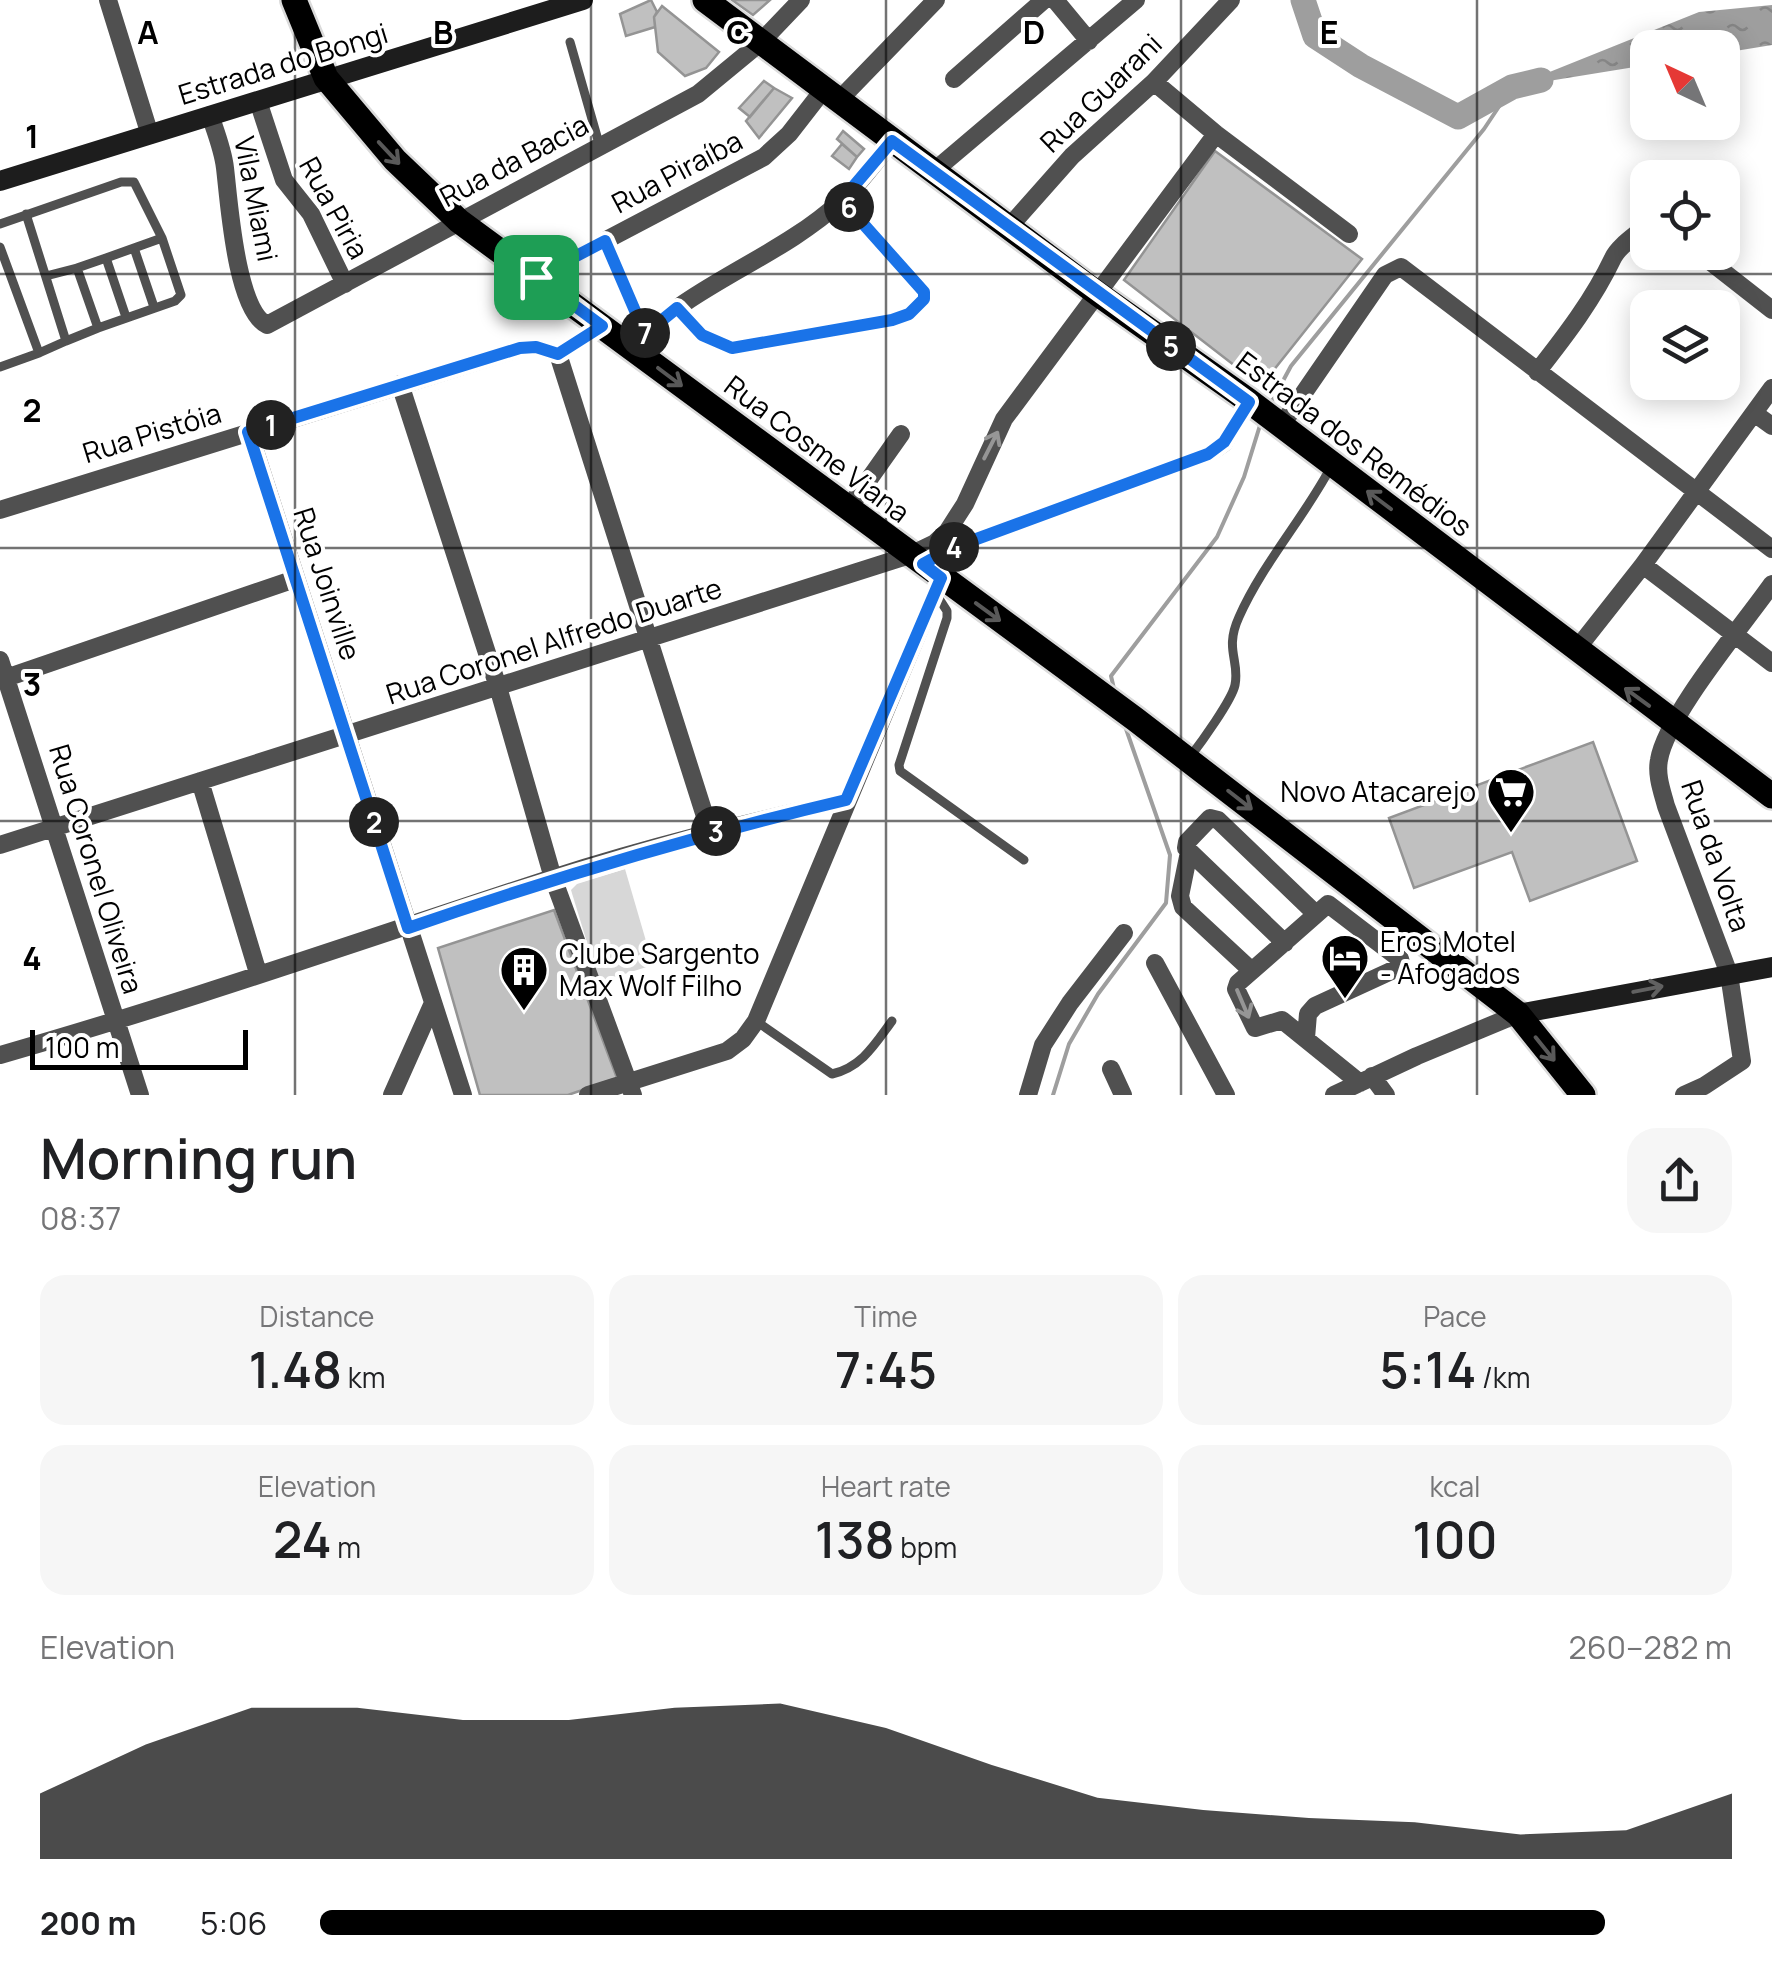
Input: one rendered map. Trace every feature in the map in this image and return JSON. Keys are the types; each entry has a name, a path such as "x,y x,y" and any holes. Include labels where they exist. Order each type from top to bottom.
{"main road":[{"name":"Rua Cosme Viana","path":"294,0 326,78 395,160 459,221 602,326 638,341 927,572 1135,719 1518,1014 1583,1095"},
{"name":"Estrada do Bongi","path":"0,181 582,0"},
{"name":"Estrada dos Remédios","path":"704,0 1333,464 1772,796"},
{"path":"1518,1014 1772,967"}],"street":[{"path":"108,0 150,134"},
{"name":"Rua da Bacia","path":"286,317 698,94 760,43 802,0"},
{"name":"Rua Piraíba","path":"536,277 764,158 936,0"},
{"path":"954,78 1044,0"},
{"path":"1056,0 1089,41"},
{"path":"934,171 1136,0"},
{"name":"Rua Guarani","path":"1010,227 1072,156 1154,82 1232,0"},
{"path":"1154,82 1216,134 1350,234"},
{"name":"Rua Piria","path":"258,101 288,187 311,214 345,284"},
{"name":"Vila Miami","path":"210,115 221,146 229,217 248,296 262,324 267,326 286,317"},
{"path":"950,540 1004,419 1216,134"},
{"path":"605,241 638,341 677,308 842,200 892,141"},
{"path":"677,308 702,335 732,348 902,318 924,299 924,292 842,200"},
{"path":"1537,372 1590,304 1614,256 1630,241"},
{"path":"1280,425 1385,275 1401,267 1772,548"},
{"path":"1721,270 1772,310"},
{"path":"602,326 558,354 710,832"},
{"name":"Rua Pistóia","path":"0,510 520,348 536,347 558,354"},
{"path":"400,384 498,688 553,878 630,1088"},
{"path":"1576,650 1772,388"},
{"name":"Rua Coronel Alfredo Duarte","path":"0,845 650,640 927,572 935,543 1208,454 1224,442 1253,405"},
{"path":"1754,413 1772,426"},
{"name":"Rua Joinville","path":"248,432 463,1095"},
{"path":"848,510 901,434"},
{"path":"1643,565 1772,663"},
{"path":"588,1095 630,1088 727,1051 742,1040 756,1021 846,800 927,572"},
{"path":"2,672 295,579"},
{"name":"Rua da Volta","path":"1684,1095 1742,1060 1729,974 1659,782 1658,760 1673,722 1772,584"},
{"name":"Rua Coronel Oliveira","path":"2,672 140,1095"},
{"path":"200,781 258,973"},
{"path":"0,1055 116,1022 553,878 710,832 846,800"},
{"path":"1252,971 1183,906 1180,896 1189,852 1187,842 1210,818 1218,820 1316,914"},
{"path":"1189,852 1285,943"},
{"path":"1306,1038 1308,1014 1315,1006 1402,966 1400,959 1328,904 1238,983 1236,989 1252,1026 1282,1020 1306,1038 1386,1095"},
{"path":"1028,1095 1044,1045 1070,1002 1124,933"},
{"path":"1154,963 1226,1095"},
{"path":"392,1095 433,1002"},
{"path":"1334,1095 1518,1014"},
{"path":"1111,1069 1123,1095"}],"lane":[{"path":"570,42 600,146"},
{"path":"0,224 129,180 142,191 182,290 175,301 0,367"},
{"path":"26,214 66,341"},
{"path":"46,276 162,238"},
{"path":"0,247 39,353"},
{"path":"134,248 154,307"},
{"path":"106,258 126,317"},
{"path":"77,268 98,328"},
{"path":"1188,760 1236,686 1230,641 1238,617 1333,464"},
{"path":"927,572 947,618 900,770 1024,860"},
{"path":"756,1021 832,1074 862,1061 892,1021"}],"shaded area":[{"path":"625,869 653,965 599,982 571,890 577,884"}],"water":[{"path":"1772,5 1772,45 1740,50 1740,30 1654,30 1699,12"},
{"path":"1630,40 1630,68 1512,87"}],"building":[{"path":"651,0 657,12 655,27 626,36 620,14"},
{"path":"732,0 770,0 753,15"},
{"path":"662,6 719,52 706,68 685,76 658,52 654,17"},
{"path":"764,81 774,88 750,117 739,108"},
{"path":"774,88 792,98 759,138 746,121"},
{"path":"843,131 864,149 857,157 837,139"},
{"path":"842,144 857,157 849,169 832,156"},
{"path":"1215,151 1362,259 1261,386 1124,280"},
{"name":"Novo Atacarejo","path":"1593,742 1637,861 1530,901 1512,852 1414,888 1389,818"},
{"name":"Clube Sargento Max Wolf Filho","path":"554,910 617,1078 568,1095 480,1095 438,948"}],"waterway":[{"path":"1303,0 1315,36 1361,66 1458,117 1512,87 1541,80"},
{"path":"1270,405 1291,366 1484,129 1512,87"},
{"path":"1115,693 1111,676 1217,537 1244,477 1261,422"},
{"path":"1053,1095 1069,1044 1098,994 1166,903 1170,855 1125,726"}],"place":[{"name":"Novo Atacarejo","path":"1511,834"},
{"name":"Eros Motel - Afogados","path":"1345,1000"},
{"name":"Clube Sargento Max Wolf Filho","path":"524,1012"}],"route":[{"path":"892,141 1249,402 1224,442 1208,454 952,548 923,564 941,578 846,800 710,832 553,878 408,928 248,432 520,348 536,347 558,354 602,326 536,277 605,241 645,334 677,308 702,335 732,348 902,318 924,299 924,292 842,200 892,141"}]}
